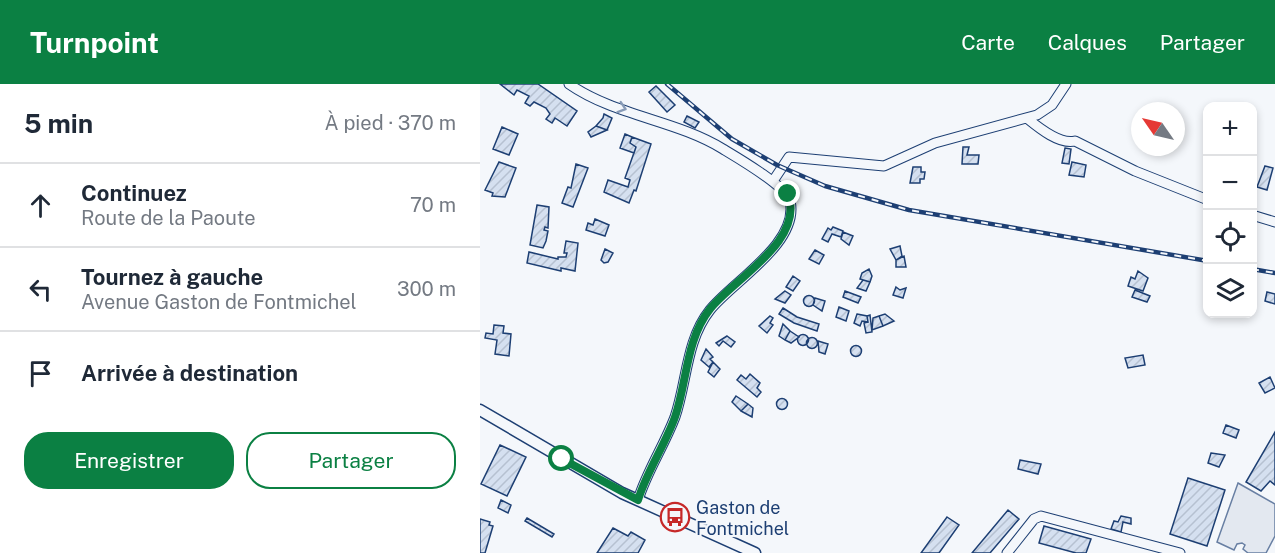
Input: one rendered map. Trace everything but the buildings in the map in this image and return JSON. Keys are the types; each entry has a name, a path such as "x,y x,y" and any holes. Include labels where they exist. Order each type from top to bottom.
{"main road":[{"path":"480,410 638,500 755,553"}],"street":[{"path":"569,84 591,99 716,145 773,181 788,194 791,203 787,225 776,245 717,301 701,324 674,419 638,500"},
{"path":"773,181 789,158 884,166 935,142 1028,119 1052,105 1066,84"},
{"path":"1028,119 1059,138 1069,142 1075,141 1135,171 1203,198"},
{"path":"1257,217 1275,222"},
{"path":"1007,553 1034,519 1041,516 1180,553"}],"shaded area":[{"path":"1238,483 1275,504 1275,536 1266,553 1248,553 1243,549 1245,545 1242,543 1237,544 1234,550 1217,542"}],"railway":[{"path":"667,84 732,139 777,165 825,186 909,210 1203,260"},
{"path":"1257,270 1275,273"}],"place":[{"name":"Gaston de Fontmichel","path":"675,517"}],"route":[{"path":"562,459 638,500 646,476 674,419 695,336 717,301 769,254 783,235 790,213 791,203 788,194"}]}
